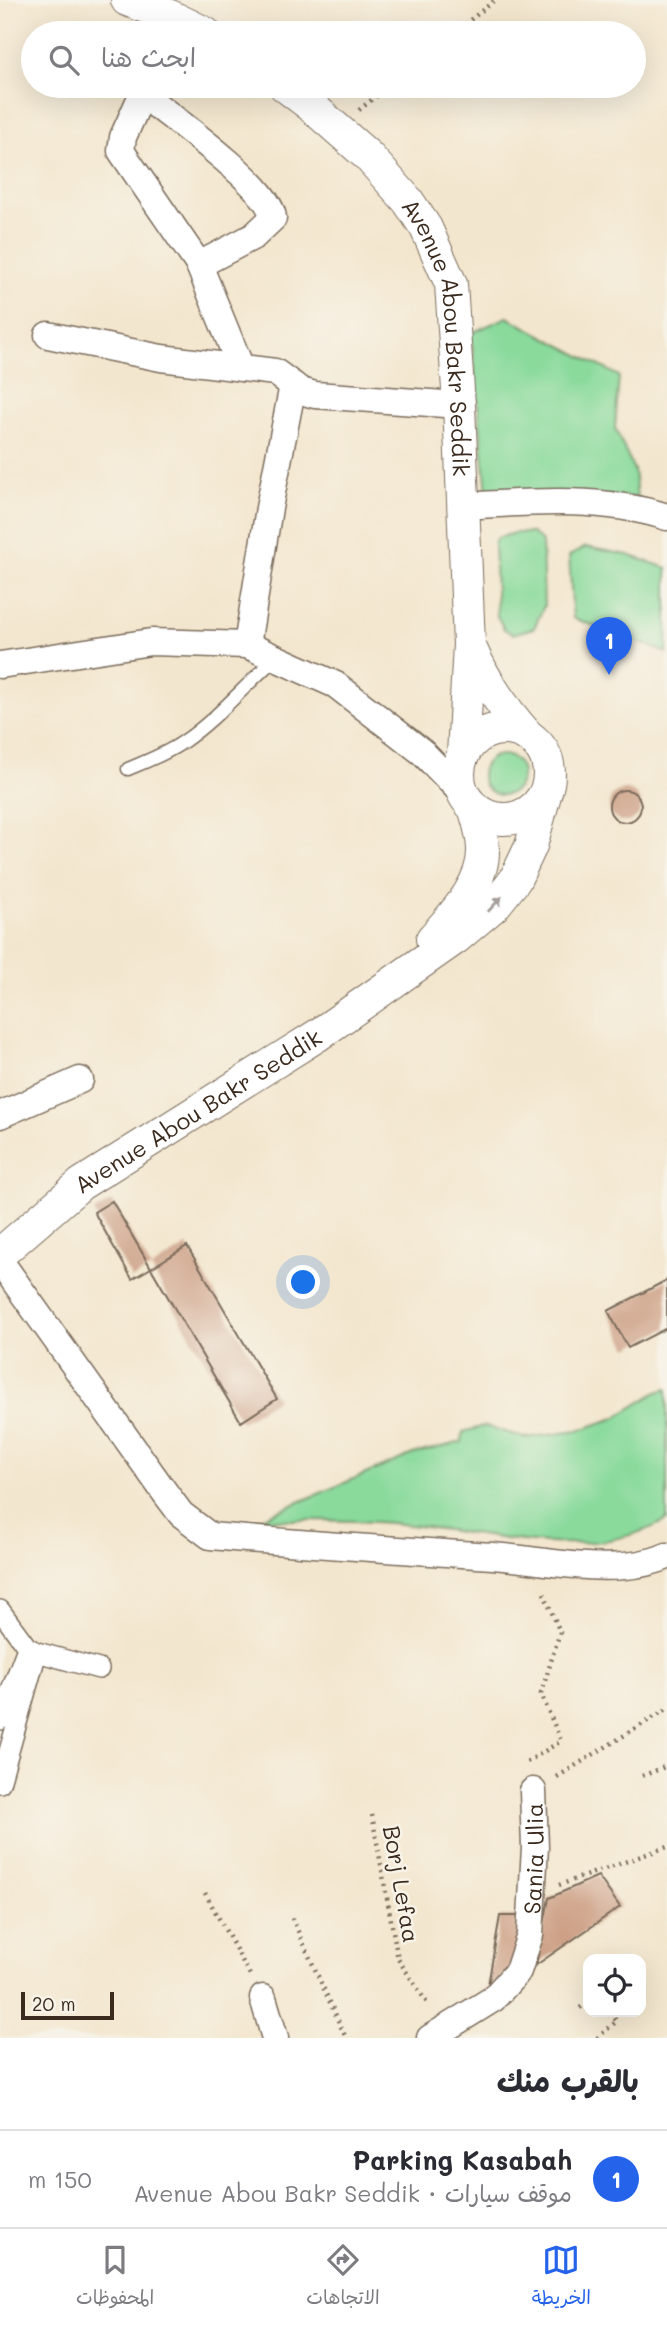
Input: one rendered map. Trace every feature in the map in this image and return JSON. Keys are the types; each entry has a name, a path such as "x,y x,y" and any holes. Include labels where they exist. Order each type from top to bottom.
{"street":[{"path":"127,0 161,21"},
{"path":"141,98 123,137 121,151 199,265 241,368"},
{"path":"154,98 236,168 272,209 272,218 254,236 199,265"},
{"name":"Avenue Abou Bakr Seddik","path":"301,98 368,156 408,201 426,228 451,284 469,644"},
{"path":"48,335 162,358 275,372 293,385 315,395 459,405"},
{"path":"247,645 269,508 293,385"},
{"path":"462,506 545,502 595,504 639,509 667,517"},
{"path":"0,665 151,642 247,645 336,685 422,752 469,802 485,815 499,819 526,813 546,791"},
{"path":"402,974 456,937 495,905 514,880 531,846 546,791 549,775 539,746 486,683 469,644"},
{"path":"402,974 471,890 484,853 482,834 460,783 469,644"},
{"path":"422,752 449,759 463,755 471,743 483,734 498,729 514,730 528,736"},
{"name":"Avenue Abou Bakr Seddik","path":"0,1254 81,1184 318,1035 402,974"},
{"path":"0,1115 80,1080"},
{"path":"0,1261 181,1514 210,1536 608,1567 638,1566 667,1556"},
{"path":"0,1609 32,1650 99,1669"},
{"path":"0,1720 32,1650"},
{"path":"0,1783 32,1650"},
{"name":"Sania Ulia","path":"437,2034 493,1999 518,1971 530,1935 536,1847 533,1791"},
{"path":"263,1998 275,2038"}],"lane":[{"path":"128,769 182,743 228,705 277,657"}],"path":[{"path":"469,21 495,0"},
{"path":"529,1559 559,1632 541,1694 561,1741 514,1770 533,1791"},
{"name":"Sania Ulia","path":"533,1791 667,1709"},
{"path":"642,1776 667,1766"},
{"name":"Borj Lefaa","path":"372,1815 398,1959 437,2034"},
{"path":"533,1894 667,1847"},
{"path":"205,1893 263,1998"},
{"path":"292,1918 346,2038"},
{"path":"597,2038 617,2021 613,2017"}],"green space":[{"path":"507,317 619,376 615,428 634,470 637,497 487,493 471,333"},
{"path":"514,533 532,533 542,542 544,606 534,628 513,634 504,629 497,616 494,543 497,538"},
{"path":"586,547 628,555 667,568 667,653 573,618 569,556"},
{"path":"502,755 510,756 516,761 521,767 521,783 516,789 510,794 502,795 494,794 488,789 483,783 482,775 483,767 488,761 494,756"},
{"path":"667,1389 667,1520 637,1533 605,1541 540,1542 391,1523 259,1519 413,1454 462,1442 463,1432 485,1426 525,1438 577,1431 615,1418 657,1392"}],"building":[{"path":"625,790 636,795 641,806 636,817 625,822 614,817 609,806 614,795"},
{"path":"112,1201 151,1268 132,1279 94,1212"},
{"path":"187,1246 277,1399 241,1422 151,1268"},
{"path":"667,1280 667,1328 628,1348 608,1311"},
{"path":"598,1876 620,1907 536,1965 549,1898"},
{"path":"500,1916 525,1916 516,1963 487,1991"}],"place":[{"name":"Parking Kasabah","path":"609,675"}]}
